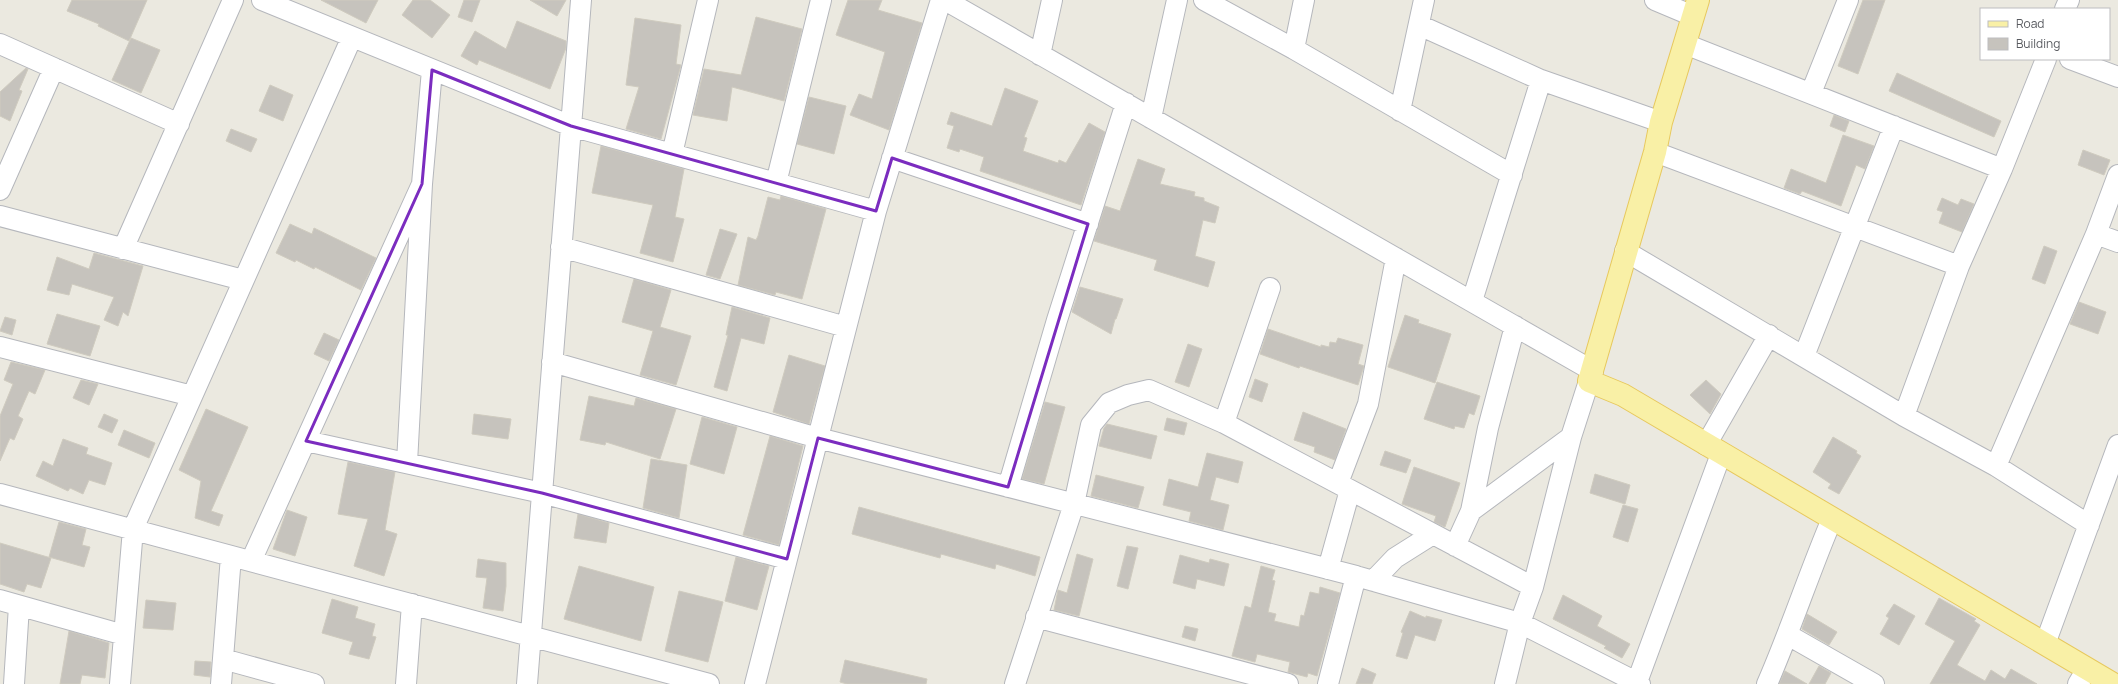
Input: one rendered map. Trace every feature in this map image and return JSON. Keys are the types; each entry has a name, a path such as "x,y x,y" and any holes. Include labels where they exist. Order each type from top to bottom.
{"main road":[{"path":"1696,8 1661,122 1655,152 1625,251 1591,376 2045,644 2083,676 2114,684"}],"street":[{"path":"123,249 233,0"},
{"path":"262,0 571,126 876,211"},
{"path":"527,684 581,0"},
{"path":"672,154 708,0"},
{"path":"776,182 821,0"},
{"path":"755,684 876,211 941,0"},
{"path":"945,0 1515,326 1591,376 1571,438 1533,587 1520,623 1505,684"},
{"path":"1040,55 1052,0"},
{"path":"1151,118 1177,0"},
{"path":"1204,0 1294,49 1512,175"},
{"path":"1294,49 1304,0"},
{"path":"1400,111 1424,0"},
{"path":"1655,0 1696,8"},
{"path":"1811,93 1848,0"},
{"path":"1419,25 1541,80 1661,122"},
{"path":"120,684 133,529 352,37"},
{"path":"0,44 179,124"},
{"path":"1685,44 2002,170"},
{"path":"1904,416 1959,266 2002,170 2046,60"},
{"path":"2073,60 2118,77"},
{"path":"0,190 54,68"},
{"path":"406,463 422,184 432,70"},
{"path":"1472,301 1541,80"},
{"path":"1008,487 1057,320 1126,103"},
{"path":"1804,356 1894,126"},
{"path":"1655,152 1959,266"},
{"path":"892,158 1088,224"},
{"path":"1996,466 2096,234 2118,175"},
{"path":"251,561 422,184"},
{"path":"0,216 243,280"},
{"path":"2096,234 2118,242"},
{"path":"561,247 846,327"},
{"path":"1625,251 1904,416 1996,466 2089,525"},
{"path":"1328,569 1344,486 1368,404 1396,258"},
{"path":"1224,423 1270,288"},
{"path":"1455,546 1471,511 1488,428 1515,326"},
{"path":"552,362 818,438 1364,578 1520,623 1638,683 1713,449 1769,335"},
{"path":"0,346 192,396"},
{"path":"1015,684 1074,504 1091,425 1109,403 1128,395 1149,390 1224,423 1533,587"},
{"path":"1471,511 1571,438"},
{"path":"306,441 542,493 787,559"},
{"path":"2045,644 2118,445"},
{"path":"0,494 709,684"},
{"path":"1767,684 1788,634 1809,574 1832,519"},
{"path":"1328,684 1364,578 1433,534"},
{"path":"221,684 231,556"},
{"path":"0,600 124,635"},
{"path":"406,684 412,604"},
{"path":"14,684 19,606"},
{"path":"1036,617 1288,684"},
{"path":"1788,634 1874,684"},
{"path":"223,659 314,684"}],"highlighted area":[{"path":"432,70 571,126 876,211 892,158 1088,224 1008,487 818,438 787,559 542,493 306,441 422,184"}],"building":[{"path":"72,0 147,0 129,41 98,26 99,24 67,11"},
{"path":"321,0 378,0 366,23"},
{"path":"413,0 430,0 450,15 432,38 402,15"},
{"path":"464,0 480,0 472,22 458,17"},
{"path":"530,0 566,0 557,16"},
{"path":"848,0 882,0 878,10 922,23 889,130 850,115 859,94 872,99 885,52 836,35"},
{"path":"1863,0 1885,0 1858,74 1838,66"},
{"path":"756,17 802,29 784,101 732,87 727,121 693,115 704,69 741,75"},
{"path":"635,18 681,25 676,64 681,65 661,139 626,129 639,87 626,85"},
{"path":"517,21 566,41 566,48 550,89 479,60 477,65 461,56 475,31 506,49"},
{"path":"131,38 160,50 141,93 112,80"},
{"path":"26,68 28,69 19,90 22,91 10,121 0,116 0,92"},
{"path":"1897,73 2001,121 1994,137 1889,91"},
{"path":"270,85 293,95 283,121 259,111"},
{"path":"1005,88 1038,101 1024,137 1027,138 1023,151 1058,163 1059,160 1066,163 1089,123 1105,132 1081,205 980,171 984,157 960,149 959,152 947,148 954,126 947,124 951,112 992,126"},
{"path":"809,97 846,106 834,154 797,144"},
{"path":"1834,115 1849,121 1845,132 1830,126"},
{"path":"231,129 257,139 251,152 226,141"},
{"path":"1843,135 1874,146 1865,169 1856,165 1841,206 1802,191 1800,194 1784,188 1791,169 1826,183"},
{"path":"601,146 684,169 675,217 684,219 673,262 640,253 653,205 592,193"},
{"path":"2083,150 2110,160 2104,175 2078,165"},
{"path":"1138,159 1165,169 1160,184 1195,192 1194,196 1204,198 1204,201 1219,207 1215,223 1203,220 1195,256 1215,262 1208,287 1154,270 1157,260 1094,241 1105,206 1120,211"},
{"path":"781,196 826,209 802,299 776,292 775,295 738,285 748,237 756,240 758,236 768,197 780,200"},
{"path":"1942,198 1958,205 1961,199 1974,204 1962,232 1939,223 1943,212 1937,210"},
{"path":"290,224 312,234 314,228 376,258 361,290 315,267 314,269 296,260 295,262 276,253"},
{"path":"720,229 737,234 720,279 706,275"},
{"path":"2044,246 2057,251 2045,284 2032,279"},
{"path":"94,253 143,266 128,316 123,312 118,326 104,320 114,297 72,284 69,295 47,290 57,257 89,269"},
{"path":"634,279 671,290 660,327 691,336 676,385 640,375 653,331 622,322"},
{"path":"1080,287 1123,299 1111,334 1072,312"},
{"path":"2079,302 2106,312 2098,334 2070,324"},
{"path":"732,307 770,318 764,344 741,338 727,391 714,387 728,335 726,335"},
{"path":"57,314 100,326 90,356 47,344"},
{"path":"1405,315 1419,320 1418,323 1451,334 1435,383 1388,367"},
{"path":"5,317 16,320 12,335 0,331"},
{"path":"1268,329 1321,347 1321,345 1329,347 1330,342 1336,343 1338,338 1363,345 1358,364 1364,366 1358,385 1300,366 1299,368 1260,354"},
{"path":"324,333 339,340 329,361 314,354"},
{"path":"1188,344 1202,349 1189,387 1175,382"},
{"path":"789,355 825,366 809,424 773,412"},
{"path":"11,362 45,370 35,394 29,391 18,416 23,419 14,440 10,438 0,461 0,416 13,384 4,380"},
{"path":"1255,379 1268,384 1262,402 1249,397"},
{"path":"81,380 98,384 89,405 73,398"},
{"path":"1706,380 1721,394 1710,414 1690,395"},
{"path":"1437,382 1480,396 1474,415 1469,413 1464,428 1455,426 1454,429 1424,419"},
{"path":"589,396 634,406 636,398 676,409 660,459 606,442 605,445 580,440"},
{"path":"1045,402 1065,407 1044,484 1022,479"},
{"path":"206,409 248,427 211,511 223,515 219,526 195,518 201,481 179,470"},
{"path":"1303,412 1346,429 1335,460 1314,452 1315,447 1294,440"},
{"path":"104,414 118,420 112,433 98,427"},
{"path":"474,414 511,419 508,439 472,434"},
{"path":"702,417 737,427 724,474 690,464"},
{"path":"1167,418 1187,423 1184,435 1164,430"},
{"path":"1107,424 1157,436 1151,459 1099,446 1104,428"},
{"path":"124,430 155,443 149,458 118,445"},
{"path":"770,436 803,446 779,545 743,535"},
{"path":"1833,437 1857,451 1856,453 1861,456 1839,494 1828,488 1831,484 1813,472"},
{"path":"63,439 88,448 86,454 112,463 105,485 89,480 83,494 70,488 68,491 36,476 43,461 53,466"},
{"path":"1385,451 1411,460 1406,473 1380,465"},
{"path":"1207,453 1243,462 1238,483 1216,477 1210,500 1229,505 1223,530 1189,521 1191,512 1163,505 1169,479 1198,487"},
{"path":"651,459 687,465 679,518 643,508"},
{"path":"348,462 395,472 385,530 397,534 384,576 354,566 368,519 338,514"},
{"path":"1414,467 1460,483 1445,527 1434,522 1436,516 1402,504"},
{"path":"1595,474 1630,485 1625,504 1590,493"},
{"path":"1096,475 1144,487 1138,508 1091,496"},
{"path":"1623,505 1638,509 1628,542 1613,537"},
{"path":"859,507 1040,557 1035,576 996,564 995,569 941,554 940,558 852,534"},
{"path":"287,510 307,517 295,556 273,549"},
{"path":"578,514 609,523 606,543 574,538"},
{"path":"59,522 86,529 82,545 90,547 84,567 49,557"},
{"path":"0,543 51,558 41,588 27,584 24,592 0,584"},
{"path":"1127,546 1138,548 1128,589 1117,586"},
{"path":"1077,554 1093,559 1079,616 1054,610 1058,590 1067,593"},
{"path":"1180,555 1209,563 1210,559 1229,564 1224,586 1197,579 1195,589 1173,583"},
{"path":"736,557 769,566 757,610 725,601"},
{"path":"478,559 506,563 506,586 503,611 483,608 487,578 476,577"},
{"path":"579,566 654,587 641,641 564,619"},
{"path":"1261,566 1275,570 1272,580 1275,581 1268,612 1276,614 1274,621 1299,627 1301,615 1304,616 1310,592 1319,594 1320,587 1340,593 1317,676 1308,673 1307,677 1288,672 1290,662 1257,654 1255,662 1232,656 1245,606 1251,608"},
{"path":"679,591 723,602 708,662 665,651"},
{"path":"1563,595 1602,616 1597,626 1630,644 1622,658 1604,648 1606,646 1553,619"},
{"path":"1939,598 1976,619 1974,621 1980,625 1957,665 1985,681 1991,670 2005,679 2011,669 2037,684 1930,684 1955,641 1925,624"},
{"path":"332,599 358,607 355,618 375,624 372,636 376,637 369,659 349,654 353,642 322,633"},
{"path":"146,600 176,603 173,630 143,628"},
{"path":"1894,604 1915,616 1899,645 1880,634 1889,618 1886,616"},
{"path":"1410,611 1426,618 1426,616 1442,620 1435,641 1415,635 1407,659 1396,656 1403,633 1401,632"},
{"path":"1807,614 1837,632 1829,645 1802,629"},
{"path":"1185,626 1198,629 1195,641 1182,637"},
{"path":"69,631 109,643 105,678 82,675 80,684 60,684"},
{"path":"845,660 927,679 926,684 847,684 840,682"},
{"path":"195,661 211,662 210,677 194,675"},
{"path":"1819,666 1831,673 1825,684 1809,684"},
{"path":"1362,668 1376,674 1372,684 1356,684"},
{"path":"1785,671 1807,684 1779,684"}]}
